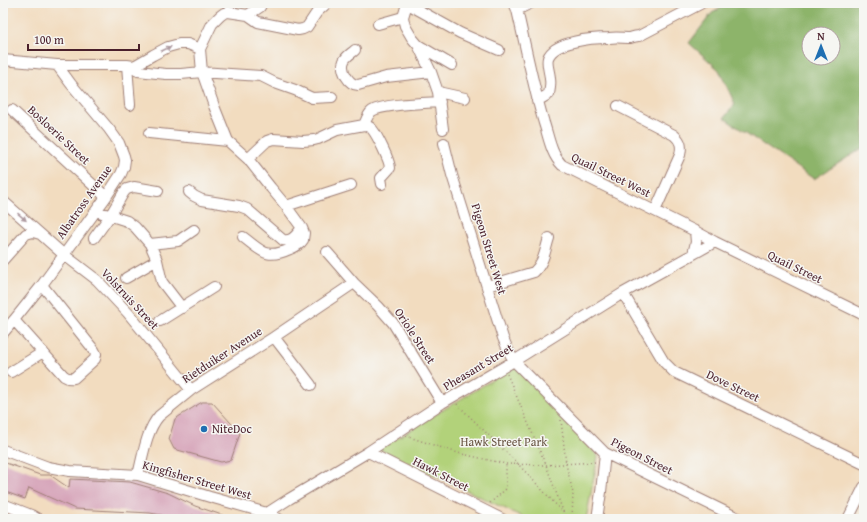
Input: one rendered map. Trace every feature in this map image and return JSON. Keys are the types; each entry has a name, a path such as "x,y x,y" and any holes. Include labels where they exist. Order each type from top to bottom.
{"street":[{"path":"248,15 260,7 262,3"},
{"path":"243,237 263,251 270,254 275,254 297,246 302,242 304,235 302,228 286,206 248,159 228,141 202,72 200,49 212,24 224,13 228,12 248,15 258,22 298,30 307,27 317,12 327,3"},
{"path":"443,129 439,97 431,72 418,45 405,26 403,17 406,3 460,33 499,50"},
{"path":"515,6 531,3"},
{"path":"538,101 549,94 551,86 547,62 548,56 551,52 567,43 575,41 598,38 631,38 640,36 702,3"},
{"name":"Quail Street West","path":"515,6 538,101 551,147 558,162 657,206 695,231 715,242"},
{"path":"378,24 403,17"},
{"path":"3,60 57,65 131,66 175,45 183,43 200,49"},
{"path":"418,45 452,65"},
{"path":"356,50 345,59 343,65 347,78 354,85 386,77 431,72"},
{"name":"Albatross Avenue","path":"3,333 42,285 63,254 106,197 124,167 124,160 119,143 57,65"},
{"path":"131,66 138,71 166,74 202,72 261,76 312,98 332,97"},
{"path":"130,105 131,66"},
{"path":"364,125 369,114 380,108 439,97 465,98"},
{"path":"618,106 674,135 679,139 681,144 680,155 657,206"},
{"name":"Bosloerie Street","path":"12,110 106,197"},
{"path":"248,159 267,141 273,139 303,141 318,140 337,130 364,125 374,130 389,161 390,168 382,176 382,184"},
{"path":"149,133 228,141"},
{"name":"Pigeon Street West","path":"444,143 452,175 503,338 514,361"},
{"path":"286,206 352,185"},
{"path":"94,238 127,189 134,187 158,191"},
{"path":"189,192 202,200 247,209 285,241 294,237 302,228"},
{"name":"Volstruis Street","path":"3,201 102,286 143,331 191,390"},
{"path":"96,210 127,221 140,232 150,244 162,282 182,308"},
{"path":"150,244 178,241 194,230"},
{"path":"693,254 696,242 695,231"},
{"path":"3,260 26,234 33,232 40,234"},
{"path":"487,286 534,272 542,262 549,238"},
{"name":"Pheasant Street","path":"258,519 368,452 442,403 514,361 623,293 715,242"},
{"name":"Quail Street","path":"715,242 864,316"},
{"name":"Oriole Street","path":"327,252 354,283 393,323 442,403"},
{"path":"126,278 156,260"},
{"name":"Rietduiker Avenue","path":"138,475 149,433 155,420 159,416 191,390 274,337 354,283"},
{"path":"14,320 64,376 74,378 96,357 94,350 42,285"},
{"path":"160,321 214,287"},
{"name":"Dove Street","path":"623,293 664,362 674,372 864,464"},
{"path":"274,337 311,385"},
{"path":"11,372 43,352"},
{"name":"Pigeon Street","path":"514,361 559,407 605,458 740,519"},
{"name":"Kingfisher Street West","path":"3,450 48,468 70,471 138,475 279,519"},
{"name":"Hawk Street","path":"368,452 502,519"},
{"path":"597,519 602,492 605,458"},
{"path":"848,519 864,487"},
{"path":"3,504 38,519"}],"path":[{"path":"504,367 546,465 567,519"},
{"path":"451,398 563,511"},
{"path":"559,407 566,464 573,493 572,519"},
{"path":"396,433 458,453 506,464 566,464 605,458"},
{"path":"482,509 506,489 506,464"}],"green space":[{"path":"730,3 864,3 864,147 814,179 724,118 735,104 719,70 689,43 712,13"},
{"name":"Hawk Street Park","path":"515,366 598,456 586,519 527,519 379,449"}],"building":[{"name":"NiteDoc","path":"202,402 212,402 240,433 231,460 221,462 174,449 169,439 175,419"},
{"path":"3,462 40,475 50,475 69,488 70,479 130,482 168,493 195,506 231,519 206,519 192,515 191,519 183,519 150,513 75,509 29,488 25,499 3,491"}],"place":[{"name":"NiteDoc","path":"204,429"}]}
